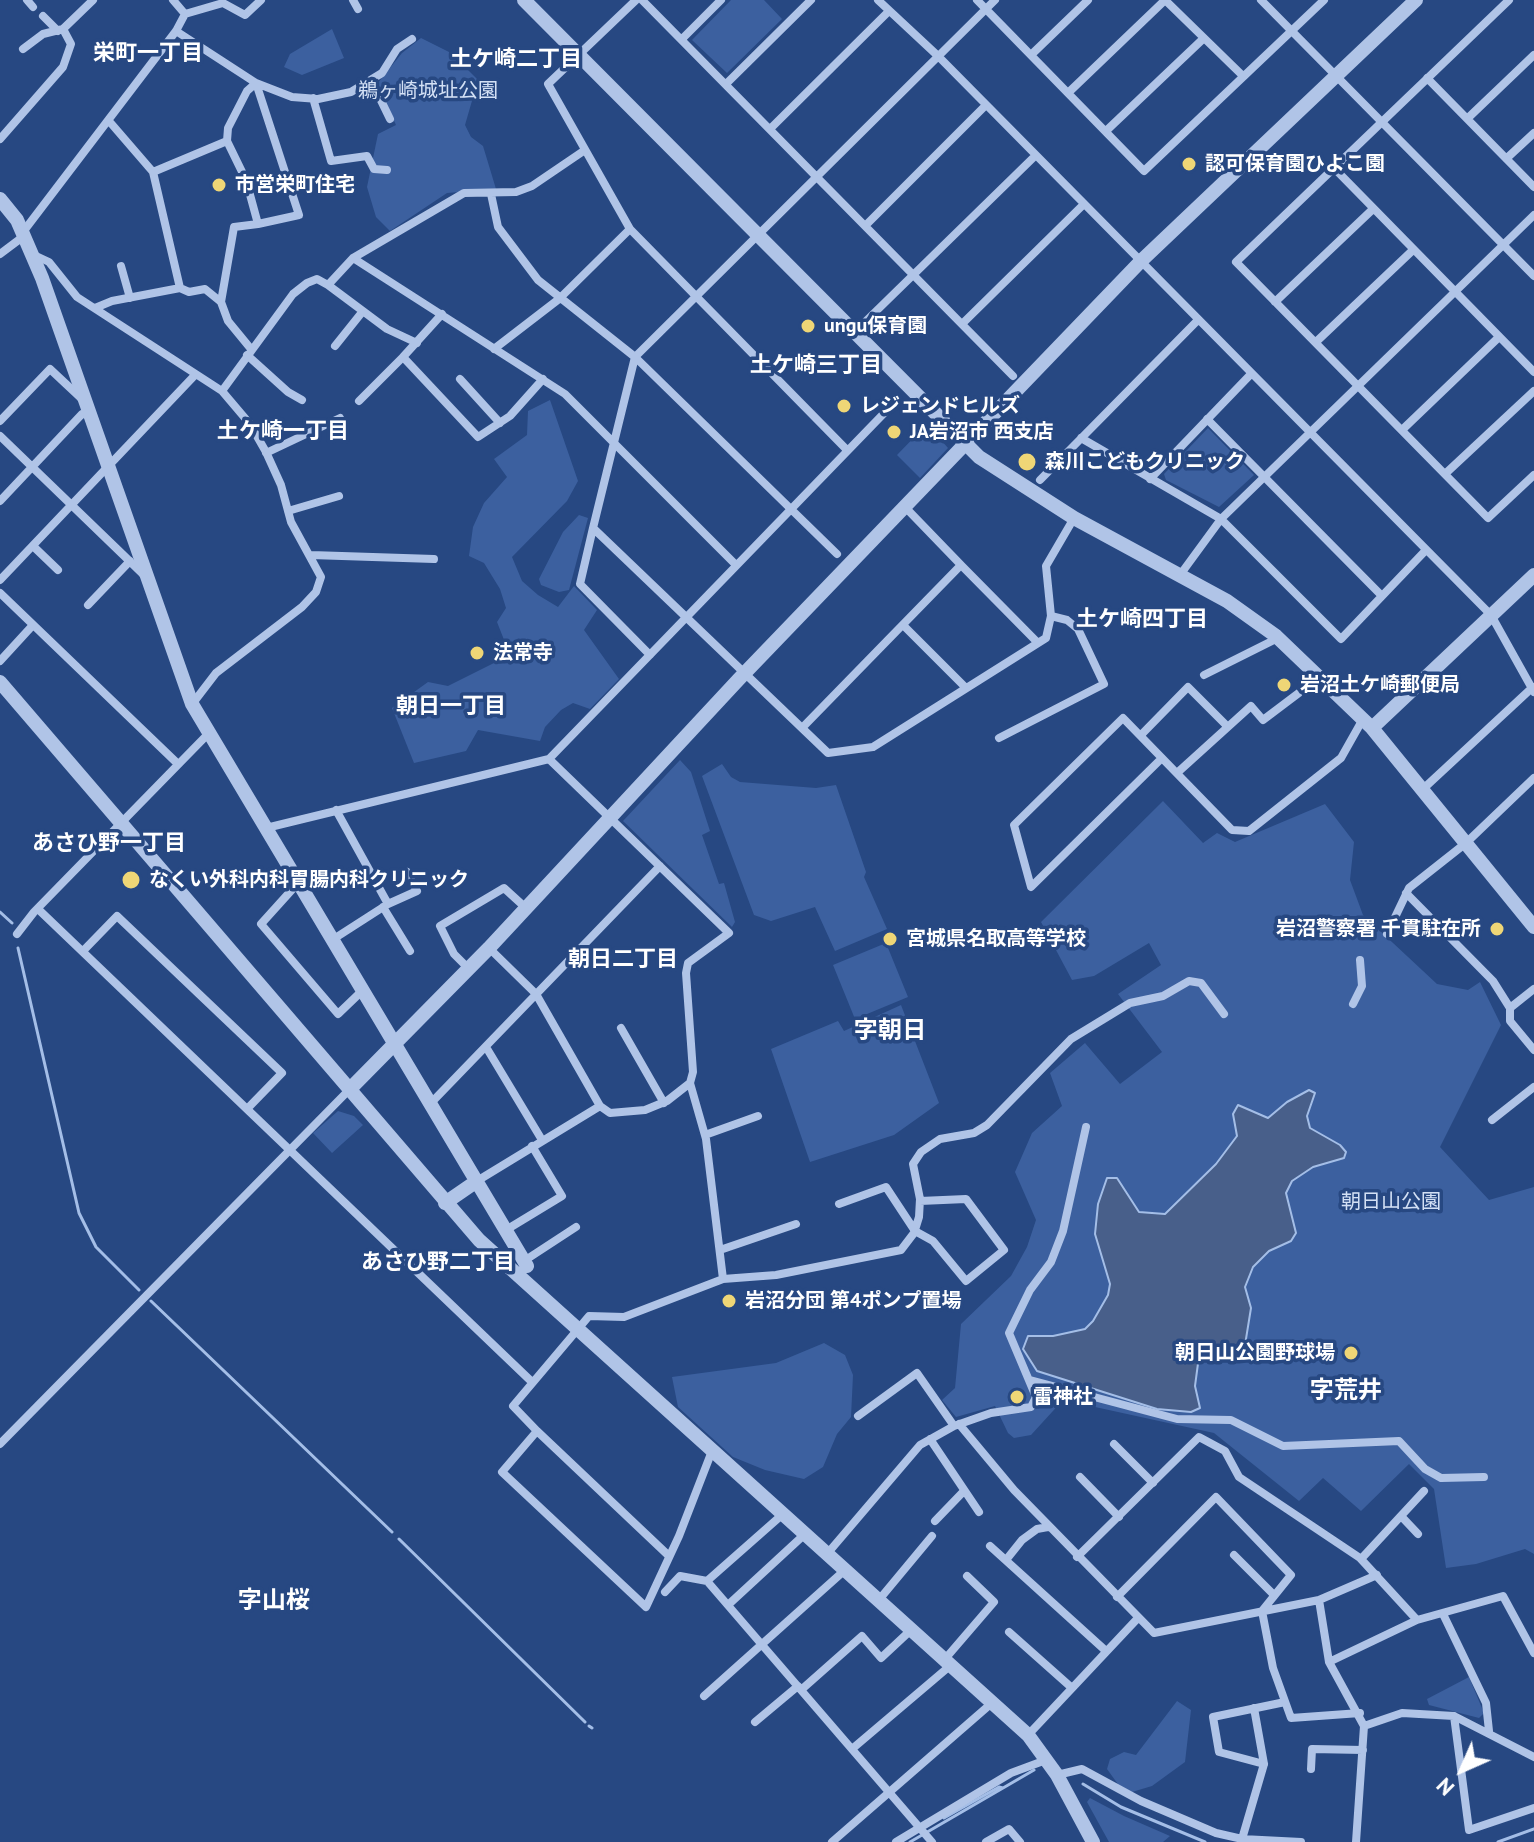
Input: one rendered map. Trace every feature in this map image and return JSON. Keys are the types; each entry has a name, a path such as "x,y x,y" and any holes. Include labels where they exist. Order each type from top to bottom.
{"street":[{"path":"23,49 43,34 60,30 93,0"},
{"path":"173,0 185,14"},
{"path":"0,254 24,234 176,31 185,14 223,3 245,15 261,0"},
{"path":"353,0 358,9"},
{"path":"524,0 965,444 996,470 1074,518 1227,601 1278,638 1368,723 1534,927"},
{"path":"847,450 630,229 548,84 639,0 682,39 1013,376"},
{"path":"682,39 721,0"},
{"path":"726,84 811,0"},
{"path":"878,0 938,56 1491,615 1533,689 1423,789"},
{"path":"977,0 1144,171 1324,0"},
{"path":"650,655 580,584 611,444 635,357 816,174 995,0"},
{"path":"1031,55 1088,0"},
{"path":"1068,93 1165,0 1243,76"},
{"path":"1261,0 1534,276"},
{"path":"0,1444 527,909 745,673 1141,261 1416,0"},
{"path":"1509,0 1236,262 1488,518 1534,475"},
{"path":"770,129 889,11"},
{"path":"0,139 63,67 71,44 43,16"},
{"path":"176,31 256,83 292,97 313,98 351,92 372,82 397,49 412,39"},
{"path":"1106,131 1204,38"},
{"path":"1468,118 1534,55"},
{"path":"1427,78 1534,187"},
{"path":"372,82 390,119"},
{"path":"256,83 247,91 228,128 227,141 246,180 258,224"},
{"path":"256,83 299,215 234,227 221,302 228,321 249,352 288,392 302,400"},
{"path":"313,98 331,161 367,156 374,169 387,170"},
{"path":"866,225 985,106"},
{"path":"109,121 153,172 180,288"},
{"path":"1507,158 1534,133"},
{"path":"153,172 227,141"},
{"path":"328,285 353,258 464,193 516,192 532,186 585,150"},
{"path":"866,321 1035,156"},
{"path":"1334,168 1534,372"},
{"path":"491,194 498,227 538,280 635,357 837,554"},
{"path":"0,199 24,234 33,255 91,410 192,704 208,734 526,1263 576,1227"},
{"path":"962,324 1084,204"},
{"path":"1275,302 1373,209"},
{"path":"1180,575 1221,519 1534,215"},
{"path":"494,349 559,299 630,229"},
{"path":"1316,342 1413,250"},
{"path":"33,255 49,262 77,297 222,391 250,424 266,453 288,511 321,577 316,592 284,622 216,673 192,704"},
{"path":"353,258 565,394 611,444 735,564"},
{"path":"121,266 130,298"},
{"path":"222,391 293,294 317,279 387,329 417,343"},
{"path":"95,308 180,288 189,292 205,289 221,302"},
{"path":"335,346 363,311"},
{"path":"359,401 442,314"},
{"path":"1040,480 1198,320"},
{"path":"1402,430 1499,337"},
{"path":"403,357 478,437 500,423 543,379"},
{"path":"0,421 50,369 91,410"},
{"path":"1150,479 1251,374"},
{"path":"0,580 195,375"},
{"path":"460,379 500,423"},
{"path":"1445,474 1534,391"},
{"path":"264,829 549,759 891,406"},
{"path":"0,501 82,414 91,410"},
{"path":"266,453 340,418"},
{"path":"1207,419 1382,596"},
{"path":"0,436 148,580"},
{"path":"1081,438 1221,519 1341,639 1426,550"},
{"path":"288,511 339,496"},
{"path":"905,507 1038,643"},
{"path":"593,528 828,753 873,747 1038,643 1050,632 1046,566 1074,518"},
{"path":"33,546 58,570"},
{"path":"311,555 434,559"},
{"path":"88,605 130,561"},
{"path":"802,728 961,565"},
{"path":"1162,758 1031,887 1014,825 1123,718 1141,735 1232,830 1249,831 1341,758 1368,723 1534,575"},
{"path":"0,593 178,764"},
{"path":"999,738 1104,684 1078,629 1067,620 1051,616"},
{"path":"0,661 33,625"},
{"path":"903,625 966,688"},
{"path":"1204,675 1278,638"},
{"path":"1177,773 1226,725 1251,706 1263,720 1320,677"},
{"path":"0,682 445,1203 500,1261 1028,1735 1057,1775 1093,1842"},
{"path":"1141,735 1188,687 1226,725"},
{"path":"17,934 208,734"},
{"path":"549,759 729,933 688,963 693,1072 690,1083 705,1135 723,1279"},
{"path":"1387,934 1406,893 1466,843 1534,778"},
{"path":"1527,785 1534,793"},
{"path":"336,810 410,951"},
{"path":"431,1103 660,866"},
{"path":"332,940 386,906 417,891 407,872"},
{"path":"298,883 261,924 338,1014 363,990"},
{"path":"469,969 454,954 440,926 504,888 527,909"},
{"path":"1406,893 1493,981 1510,1008 1510,1021 1534,1050"},
{"path":"38,909 532,1382"},
{"path":"83,951 117,916 282,1073 247,1109"},
{"path":"489,948 536,994 600,1106 610,1113 626,1113 664,1103 690,1083"},
{"path":"1353,1004 1362,986 1360,960"},
{"path":"669,1556 513,1406 576,1329 591,1315 624,1317 723,1279 776,1275 901,1250 915,1231 920,1201 913,1164 921,1152 940,1139 974,1133 987,1125 1071,1039 1130,1003 1163,996 1189,981 1201,983 1224,1014"},
{"path":"1510,1008 1534,989"},
{"path":"621,1028 664,1103"},
{"path":"486,1047 542,1140"},
{"path":"1492,1120 1534,1087"},
{"path":"445,1203 600,1106"},
{"path":"705,1135 758,1116"},
{"path":"827,1554 907,1457 930,1439 991,1413 1031,1407 1036,1397 1009,1333 1030,1290 1051,1262 1063,1231 1086,1127"},
{"path":"506,1230 562,1196 532,1146"},
{"path":"839,1204 886,1187 915,1231 933,1241 966,1281 1004,1250 966,1199 920,1201"},
{"path":"720,1250 796,1224"},
{"path":"858,1416 917,1373 957,1425 1048,1527 1154,1633 1319,1600 1377,1575"},
{"path":"1030,1380 1177,1419 1231,1420 1283,1446 1399,1441 1425,1469 1441,1478 1484,1477"},
{"path":"537,1431 502,1472 646,1607 712,1451"},
{"path":"1077,1557 1199,1437 1225,1451 1239,1477 1361,1559 1417,1620"},
{"path":"930,1439 979,1512"},
{"path":"1114,1444 1153,1483"},
{"path":"1080,1477 1119,1517"},
{"path":"1361,1559 1424,1491"},
{"path":"935,1521 963,1492"},
{"path":"1117,1597 1216,1497 1291,1575 1262,1611 1273,1668 1291,1718 1360,1713"},
{"path":"707,1581 783,1514"},
{"path":"1401,1516 1418,1534"},
{"path":"1006,1560 1022,1540 1048,1527"},
{"path":"728,1605 805,1534"},
{"path":"878,1601 932,1536"},
{"path":"990,1546 1106,1651"},
{"path":"1234,1555 1274,1595"},
{"path":"704,1696 845,1570"},
{"path":"665,1592 680,1576 707,1581 925,1834"},
{"path":"852,1749 948,1662 994,1602 967,1576"},
{"path":"1329,1662 1417,1620 1503,1596 1534,1653"},
{"path":"1319,1600 1329,1662 1360,1713 1364,1726 1356,1842"},
{"path":"1443,1614 1486,1703 1489,1731"},
{"path":"1028,1735 1138,1618"},
{"path":"755,1722 862,1636 881,1658 911,1630"},
{"path":"1009,1632 1072,1688"},
{"path":"832,1842 993,1702"},
{"path":"1264,1764 1219,1752 1213,1717 1285,1702"},
{"path":"1242,1839 1264,1764 1254,1708"},
{"path":"1364,1726 1402,1713 1454,1716 1489,1731 1534,1757"},
{"path":"1454,1716 1469,1830 1534,1808"},
{"path":"1311,1769 1312,1749 1363,1750"},
{"path":"896,1842 925,1834 1011,1773 1047,1759"},
{"path":"1057,1775 1082,1769 1141,1801 1198,1826 1242,1839 1301,1842"},
{"path":"986,1842 1009,1829 1020,1842"}],"green space":[{"path":"731,0 764,0 782,19 727,73 692,40"},
{"path":"332,29 344,58 302,75 284,67 290,54"},
{"name":"鵜ヶ崎城址公園","path":"421,38 451,53 478,80 465,125 471,137 483,146 496,189 447,193 390,231 376,217 367,187 378,134 396,125 377,84 402,53"},
{"path":"550,400 578,481 567,501 512,557 522,581 538,595 558,607 574,586 597,610 584,630 619,679 590,709 573,703 561,710 545,727 540,741 478,730 466,751 414,763 392,708 428,682 448,686 510,655 497,622 506,608 500,589 484,563 469,556 473,527 484,503 507,477 494,459 527,435 528,411"},
{"path":"927,424 948,448 920,478 897,455"},
{"path":"1208,428 1254,475 1219,507 1166,480 1164,474"},
{"path":"579,515 588,518 569,590 559,592 541,585 539,579 563,532"},
{"path":"680,760 691,772 710,831 702,835 719,884 724,883 735,922 732,927 623,821"},
{"path":"722,764 731,777 740,782 816,788 836,785 866,872 864,877 887,929 835,951 815,907 771,921 754,915 702,776"},
{"name":"朝日山公園","path":"1163,801 1203,843 1217,833 1235,842 1325,804 1354,842 1350,880 1363,915 1437,984 1468,990 1480,982 1501,1025 1440,1147 1489,1200 1534,1187 1534,1554 1525,1549 1476,1564 1446,1568 1434,1489 1409,1464 1361,1511 1323,1478 1299,1501 1214,1433 1063,1400 1031,1435 1014,1438 1008,1433 995,1406 956,1417 942,1400 955,1388 961,1324 1011,1276 1027,1247 1036,1220 1015,1172 1032,1133 1062,1106 1050,1073 1085,1043 1120,1084 1162,1052 1118,994 1161,965 1149,943 1094,976 1072,980 1041,922"},
{"path":"886,943 908,997 855,1019 833,965"},
{"path":"901,1005 939,1103 894,1135 810,1162 771,1049 838,1021 844,1031"},
{"path":"338,1111 354,1116 363,1125 332,1153 313,1133"},
{"path":"824,1343 845,1355 853,1375 851,1417 837,1434 823,1467 804,1479 765,1470 733,1457 678,1407 672,1377 776,1363"},
{"path":"1469,1677 1484,1713 1479,1718 1429,1705 1427,1699"},
{"path":"1177,1701 1191,1710 1185,1762 1152,1786 1132,1792 1120,1787 1107,1769 1110,1759 1124,1752 1136,1755"},
{"path":"1090,1798 1170,1836 1163,1842 1109,1842 1087,1802"}],"shaded area":[{"path":"1309,1090 1315,1093 1307,1116 1310,1128 1340,1145 1346,1152 1344,1158 1313,1167 1292,1181 1286,1193 1296,1233 1291,1241 1269,1251 1253,1267 1245,1287 1251,1308 1245,1345 1199,1356 1195,1386 1200,1408 1191,1412 1157,1409 1037,1371 1023,1349 1028,1336 1053,1336 1085,1329 1108,1295 1110,1284 1095,1234 1098,1204 1107,1178 1117,1178 1139,1212 1165,1214 1216,1164 1237,1136 1233,1114 1238,1105 1268,1118 1287,1102"}],"waterway":[{"path":"0,912 12,923"},
{"path":"18,948 79,1213 96,1247 139,1290"},
{"path":"151,1301 392,1532"},
{"path":"399,1539 585,1722"},
{"path":"910,1842 1034,1770"},
{"path":"1083,1784 1121,1807 1205,1842"},
{"path":"944,1818 999,1787 1003,1788"},
{"path":"1498,1842 1534,1829"}],"place":[{"name":"認可保育園ひよこ園","path":"1189,164"},
{"name":"市営栄町住宅","path":"219,185"},
{"name":"ungu保育園","path":"808,326"},
{"name":"レジェンドヒルズ","path":"844,406"},
{"name":"JA岩沼市 西支店","path":"894,432"},
{"name":"森川こどもクリニック","path":"1027,462"},
{"name":"法常寺","path":"477,653"},
{"name":"岩沼土ケ崎郵便局","path":"1284,685"},
{"name":"なくい外科内科胃腸内科クリニック","path":"131,880"},
{"name":"岩沼警察署 千貫駐在所","path":"1497,929"},
{"name":"宮城県名取高等学校","path":"890,939"},
{"name":"岩沼分団 第4ポンプ置場","path":"729,1301"},
{"name":"朝日山公園野球場","path":"1351,1353"},
{"name":"雷神社","path":"1017,1397"}],"district":[{"name":"栄町一丁目","path":"148,54"},
{"name":"土ケ崎二丁目","path":"516,60"},
{"name":"土ケ崎三丁目","path":"816,366"},
{"name":"土ケ崎一丁目","path":"283,432"},
{"name":"土ケ崎四丁目","path":"1142,620"},
{"name":"朝日一丁目","path":"451,707"},
{"name":"あさひ野一丁目","path":"109,844"},
{"name":"朝日二丁目","path":"623,960"},
{"name":"字朝日","path":"890,1031"},
{"name":"あさひ野二丁目","path":"438,1263"},
{"name":"字荒井","path":"1346,1391"},
{"name":"字山桜","path":"274,1601"}]}
